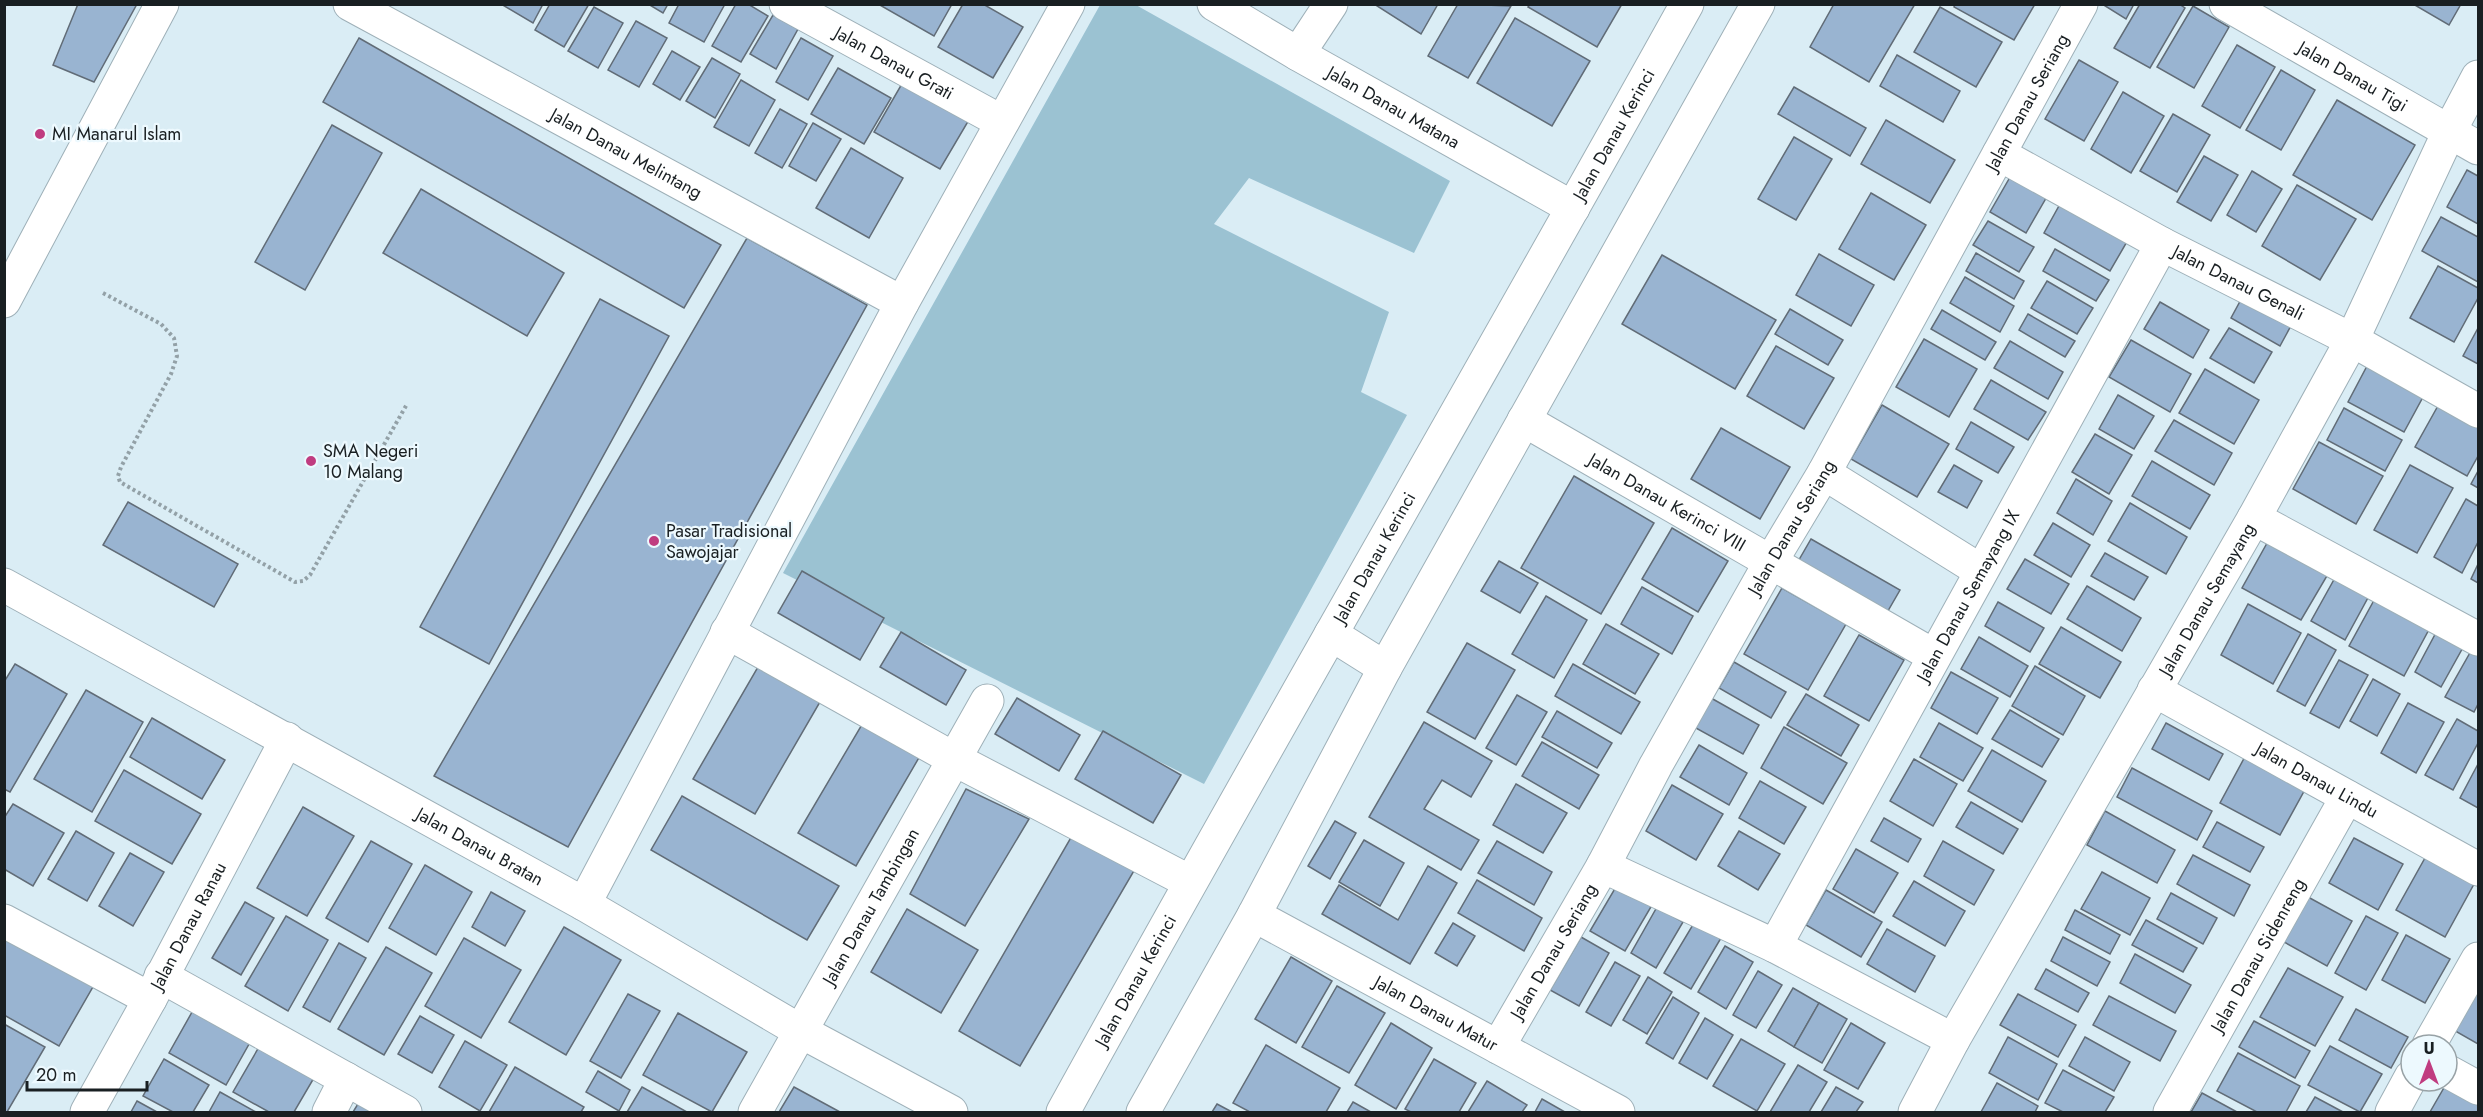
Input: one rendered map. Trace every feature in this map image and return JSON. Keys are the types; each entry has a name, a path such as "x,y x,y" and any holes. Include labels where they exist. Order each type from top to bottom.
{"street":[{"path":"4,301 162,4"},
{"name":"Jalan Danau Melintang","path":"350,4 902,303"},
{"name":"Jalan Danau Grati","path":"786,4 1002,122"},
{"path":"584,904 902,303 1068,4"},
{"name":"Jalan Danau Matana","path":"1214,4 1298,54 1574,208"},
{"path":"1298,54 1331,4"},
{"name":"Jalan Danau Kerinci","path":"1063,1113 1190,882 1574,208 1687,4"},
{"path":"1143,1113 1254,915 1384,668 1758,4"},
{"name":"Jalan Danau Seriang","path":"1498,1047 1603,867 1656,765 1770,563 1824,473 2081,4"},
{"name":"Jalan Danau Tigi","path":"2226,4 2478,148"},
{"name":"Jalan Danau Semayang","path":"1915,1113 1953,1040 2254,518 2352,340 2449,132 2478,77"},
{"name":"Jalan Danau Genali","path":"1999,154 2162,244 2352,340 2478,411"},
{"name":"Jalan Danau Semayang IX","path":"1775,946 2162,244"},
{"name":"Jalan Danau Kerinci VIII","path":"1524,420 1934,656"},
{"path":"1824,473 1981,571"},
{"path":"2254,518 2478,639"},
{"name":"Jalan Danau Bratan","path":"4,585 584,904 802,1032 951,1113"},
{"path":"727,632 954,759 1190,882"},
{"path":"1331,634 1384,668"},
{"name":"Jalan Danau Lindu","path":"2154,690 2478,869"},
{"name":"Jalan Danau Tambingan","path":"755,1113 987,701"},
{"name":"Jalan Danau Ranau","path":"87,1113 156,988 287,739"},
{"name":"Jalan Danau Sidenreng","path":"2170,1113 2347,797"},
{"path":"1603,867 1775,946 1953,1040"},
{"name":"Jalan Danau Matur","path":"1254,915 1618,1113"},
{"path":"4,921 156,988 346,1079 405,1113"},
{"path":"2436,1033 2478,958"},
{"path":"2459,1078 2478,1088"},
{"path":"328,1113 346,1079"},
{"path":"2392,1113 2403,1093"}],"path":[{"path":"103,293 161,324 174,338 177,356 171,374 121,467 118,476 120,482 295,582 303,580 310,574 407,404"}],"shaded area":[{"path":"1100,5 1136,5 1450,181 1414,253 1249,178 1214,224 1389,312 1361,392 1407,415 1204,784 783,573"}],"building":[{"path":"78,4 137,4 94,82 53,65"},
{"path":"501,4 543,4 533,23"},
{"path":"550,4 589,4 564,47 535,30"},
{"path":"648,4 668,4 663,13"},
{"path":"679,4 725,4 704,42 669,23"},
{"path":"736,4 748,4 768,16 741,62 712,46"},
{"path":"878,4 952,4 934,36"},
{"path":"963,4 983,4 1023,27 993,78 938,47"},
{"path":"1374,4 1438,4 1421,34"},
{"path":"1458,4 1511,6 1468,78 1428,56"},
{"path":"1530,4 1622,4 1597,47 1528,7"},
{"path":"1834,4 1915,4 1869,82 1810,47"},
{"path":"1955,4 2035,4 2014,40 1954,7"},
{"path":"2102,4 2134,4 2126,19"},
{"path":"2140,4 2179,4 2185,8 2150,68 2114,48"},
{"path":"2413,4 2461,4 2449,25"},
{"path":"2193,6 2229,27 2194,88 2157,67"},
{"path":"594,7 623,23 598,68 568,51"},
{"path":"1940,7 2002,42 1976,87 1914,52"},
{"path":"773,15 798,29 776,69 750,54"},
{"path":"1515,18 1590,61 1552,126 1477,83"},
{"path":"636,21 667,38 639,87 608,70"},
{"path":"359,38 721,245 684,308 323,102"},
{"path":"801,38 833,56 808,100 776,82"},
{"path":"2237,45 2275,67 2240,128 2202,106"},
{"path":"672,51 700,67 680,100 653,84"},
{"path":"1897,55 1960,91 1943,122 1880,86"},
{"path":"712,58 740,74 715,118 686,101"},
{"path":"2079,60 2118,82 2084,141 2045,119"},
{"path":"838,68 891,98 864,144 811,114"},
{"path":"2281,70 2315,90 2281,150 2246,130"},
{"path":"907,75 973,113 940,169 874,132"},
{"path":"741,80 775,100 749,146 714,127"},
{"path":"1794,87 1866,128 1850,156 1778,114"},
{"path":"2123,92 2164,116 2131,173 2091,149"},
{"path":"2337,100 2415,145 2372,220 2293,175"},
{"path":"780,109 807,124 782,168 755,153"},
{"path":"2173,114 2210,135 2177,192 2140,171"},
{"path":"1886,120 1955,160 1930,203 1861,164"},
{"path":"813,123 841,139 816,181 789,166"},
{"path":"332,125 382,153 305,290 255,262"},
{"path":"1794,137 1832,159 1796,220 1758,199"},
{"path":"851,148 903,178 869,238 816,208"},
{"path":"2204,156 2238,175 2211,221 2177,202"},
{"path":"2467,170 2478,176 2478,224 2447,207"},
{"path":"2252,171 2282,189 2256,232 2227,215"},
{"path":"2013,172 2049,193 2026,233 1990,212"},
{"path":"2297,185 2356,219 2320,280 2262,246"},
{"path":"421,189 564,273 527,336 383,253"},
{"path":"1871,193 1926,225 1894,280 1839,249"},
{"path":"2065,195 2132,233 2110,271 2044,233"},
{"path":"2441,217 2478,237 2478,282 2422,251"},
{"path":"1988,221 2034,247 2019,272 1973,245"},
{"name":"Pasar Tradisional Sawojajar","path":"747,238 867,305 568,847 434,776"},
{"path":"2055,249 2109,280 2096,301 2043,271"},
{"path":"1976,253 2024,281 2014,299 1966,271"},
{"path":"1819,254 1874,285 1851,326 1796,295"},
{"path":"1662,255 1776,320 1735,389 1622,324"},
{"path":"2438,266 2478,288 2478,298 2454,342 2410,318"},
{"path":"1965,277 2014,306 2000,332 1950,303"},
{"path":"2047,281 2093,308 2077,334 2031,308"},
{"path":"2244,294 2293,322 2280,346 2231,318"},
{"path":"600,299 669,336 489,664 420,627"},
{"path":"2160,302 2209,330 2193,358 2144,329"},
{"path":"1790,309 1843,340 1828,365 1775,334"},
{"path":"1942,310 1996,342 1985,360 1931,329"},
{"path":"2028,314 2075,341 2065,357 2019,330"},
{"path":"2229,328 2272,352 2254,383 2210,358"},
{"path":"2478,328 2478,364 2463,356"},
{"path":"1924,339 1977,369 1949,417 1896,387"},
{"path":"2131,340 2191,374 2170,412 2109,377"},
{"path":"2010,341 2063,372 2048,399 1994,368"},
{"path":"1776,346 1834,378 1804,429 1747,396"},
{"path":"2367,366 2423,397 2404,432 2348,402"},
{"path":"2205,369 2259,400 2234,444 2179,413"},
{"path":"1991,380 2046,412 2028,440 1974,409"},
{"path":"2118,395 2154,416 2134,449 2099,429"},
{"path":"2439,404 2478,426 2478,456 2467,476 2415,447"},
{"path":"1882,405 1949,444 1917,497 1851,459"},
{"path":"2344,408 2402,440 2385,471 2327,440"},
{"path":"2174,420 2232,453 2214,485 2155,451"},
{"path":"1971,422 2014,447 1998,473 1956,449"},
{"path":"1721,428 1790,467 1760,519 1691,479"},
{"path":"2095,434 2132,455 2109,494 2072,472"},
{"path":"2319,442 2383,476 2356,524 2293,489"},
{"path":"2152,461 2210,495 2190,529 2132,496"},
{"path":"1954,465 1982,481 1967,508 1938,492"},
{"path":"2410,465 2453,488 2417,553 2374,530"},
{"path":"2478,471 2478,488 2471,484"},
{"path":"1574,476 1654,523 1601,614 1521,568"},
{"path":"2076,479 2112,501 2093,535 2057,513"},
{"path":"2466,499 2478,506 2478,542 2462,573 2434,557"},
{"path":"128,502 238,564 214,607 103,545"},
{"path":"2130,503 2187,537 2166,574 2108,541"},
{"path":"2053,523 2090,545 2071,577 2034,555"},
{"path":"1672,528 1728,561 1698,612 1642,579"},
{"path":"2271,536 2331,569 2301,620 2242,588"},
{"path":"1811,539 1900,590 1885,616 1796,565"},
{"path":"2105,553 2148,577 2134,600 2091,576"},
{"path":"2025,559 2069,584 2051,614 2007,589"},
{"path":"1499,561 1538,583 1520,613 1481,591"},
{"path":"2478,564 2478,583 2471,579"},
{"path":"802,571 884,618 860,660 778,613"},
{"path":"2336,576 2370,594 2345,640 2311,621"},
{"path":"2087,586 2141,618 2122,651 2067,619"},
{"path":"1642,587 1693,616 1672,654 1621,624"},
{"path":"1782,588 1846,624 1808,690 1744,654"},
{"path":"2378,593 2433,622 2404,676 2349,646"},
{"path":"1546,596 1587,620 1554,678 1512,654"},
{"path":"1998,602 2044,628 2030,652 1985,626"},
{"path":"2248,604 2301,633 2273,684 2221,655"},
{"path":"1606,624 1659,654 1635,694 1583,664"},
{"path":"2061,627 2121,662 2100,698 2039,664"},
{"path":"2439,627 2466,642 2441,687 2415,672"},
{"path":"901,632 966,670 946,705 880,667"},
{"path":"2308,634 2336,650 2305,706 2277,691"},
{"path":"1859,635 1904,660 1869,721 1824,696"},
{"path":"1979,637 2028,666 2010,697 1961,669"},
{"path":"1467,643 1515,670 1475,739 1427,712"},
{"path":"2471,651 2478,655 2478,704 2474,712 2445,697"},
{"path":"762,660 824,695 755,814 693,779"},
{"path":"2339,660 2368,675 2339,728 2310,713"},
{"path":"1734,662 1786,692 1771,718 1719,688"},
{"path":"15,664 67,694 10,792 4,789 4,682"},
{"path":"1573,664 1640,702 1621,734 1555,696"},
{"path":"2035,666 2085,696 2063,735 2012,706"},
{"path":"1951,672 1998,698 1977,734 1931,708"},
{"path":"2373,679 2400,694 2377,736 2350,721"},
{"path":"86,690 143,722 92,812 34,779"},
{"path":"1806,694 1859,725 1841,756 1787,725"},
{"path":"1517,695 1547,712 1516,765 1486,748"},
{"path":"1017,698 1080,735 1059,771 995,734"},
{"path":"1711,698 1759,725 1743,754 1694,727"},
{"path":"2408,703 2444,722 2416,773 2381,753"},
{"path":"2010,710 2059,739 2042,767 1992,739"},
{"path":"1557,711 1612,743 1597,768 1542,737"},
{"path":"867,716 924,749 856,866 798,833"},
{"path":"152,718 225,760 202,799 130,757"},
{"path":"2457,719 2478,731 2478,743 2453,790 2425,775"},
{"path":"1424,722 1492,761 1471,797 1442,780 1424,809 1479,840 1461,870 1369,817"},
{"path":"1939,723 1983,748 1963,781 1920,757"},
{"path":"2166,723 2223,754 2209,780 2152,749"},
{"path":"1784,727 1847,763 1823,804 1761,768"},
{"path":"1103,731 1181,775 1153,823 1075,779"},
{"path":"1542,742 1599,775 1579,809 1522,776"},
{"path":"1699,745 1747,773 1729,805 1680,777"},
{"path":"1992,750 2046,781 2022,822 1968,791"},
{"path":"2248,751 2308,784 2280,835 2220,803"},
{"path":"1914,759 1957,784 1933,826 1890,801"},
{"path":"2478,764 2478,808 2460,798"},
{"path":"2132,768 2212,811 2197,840 2117,797"},
{"path":"124,770 201,814 172,864 95,821"},
{"path":"1760,781 1806,807 1784,844 1739,818"},
{"path":"1516,784 1567,813 1543,853 1493,825"},
{"path":"1672,785 1723,814 1696,860 1646,831"},
{"path":"966,789 1029,819 965,926 910,894"},
{"path":"682,796 839,886 807,940 651,850"},
{"path":"1971,802 2018,829 2003,854 1956,827"},
{"path":"13,804 64,833 33,886 4,869 4,818"},
{"path":"303,807 354,836 307,916 257,888"},
{"path":"2105,811 2175,850 2157,883 2087,845"},
{"path":"1884,818 1921,839 1908,862 1871,841"},
{"path":"1335,821 1356,833 1330,879 1308,866"},
{"path":"2217,822 2264,847 2250,872 2203,847"},
{"path":"76,831 114,853 87,901 48,879"},
{"path":"1739,831 1780,854 1758,890 1718,866"},
{"path":"1073,834 1135,869 1020,1066 959,1031"},
{"path":"2354,838 2403,864 2378,910 2329,883"},
{"path":"1364,840 1404,863 1380,906 1339,882"},
{"path":"371,841 412,864 368,942 326,918"},
{"path":"1497,841 1552,872 1534,905 1478,873"},
{"path":"1943,841 1994,870 1974,905 1924,876"},
{"path":"1856,849 1898,873 1874,913 1833,889"},
{"path":"130,853 164,872 133,926 99,906"},
{"path":"2193,855 2250,885 2234,916 2177,884"},
{"path":"2425,858 2474,884 2445,937 2396,910"},
{"path":"425,865 472,892 436,955 389,928"},
{"path":"1428,866 1457,883 1410,964 1322,914 1339,885 1398,920"},
{"path":"2102,872 2150,898 2130,935 2081,909"},
{"path":"1477,880 1542,918 1524,951 1458,913"},
{"path":"1620,880 1655,900 1625,951 1590,931"},
{"path":"1914,881 1965,911 1945,946 1893,916"},
{"path":"1826,890 1882,922 1861,957 1806,925"},
{"path":"491,892 525,911 505,946 472,927"},
{"path":"2171,893 2217,918 2203,944 2157,919"},
{"path":"2308,897 2352,921 2327,966 2284,942"},
{"path":"245,902 274,918 241,975 212,958"},
{"path":"1657,907 1683,922 1656,968 1631,953"},
{"path":"907,909 978,950 941,1013 871,972"},
{"path":"2075,910 2120,935 2110,954 2065,930"},
{"path":"286,916 328,940 288,1011 245,986"},
{"path":"2366,916 2398,933 2366,990 2335,973"},
{"path":"2146,920 2197,948 2183,972 2132,945"},
{"path":"1453,923 1475,936 1457,966 1435,953"},
{"path":"1694,923 1721,938 1691,989 1664,973"},
{"path":"564,927 621,960 566,1055 509,1022"},
{"path":"1887,929 1935,956 1915,992 1867,964"},
{"path":"2406,935 2450,959 2425,1003 2382,980"},
{"path":"1581,937 1609,953 1579,1006 1550,990"},
{"path":"2063,937 2110,962 2097,986 2051,961"},
{"path":"4,938 98,978 59,1046 4,1015"},
{"path":"464,938 521,970 481,1038 425,1006"},
{"path":"339,943 366,958 330,1022 303,1007"},
{"path":"1725,946 1753,962 1726,1009 1698,992"},
{"path":"386,947 432,973 384,1055 338,1029"},
{"path":"2135,954 2191,985 2175,1013 2120,983"},
{"path":"1291,957 1332,981 1296,1043 1255,1019"},
{"path":"1615,962 1640,976 1611,1026 1586,1012"},
{"path":"2288,968 2343,997 2315,1046 2260,1017"},
{"path":"2046,969 2089,993 2078,1012 2035,989"},
{"path":"1758,971 1782,985 1756,1028 1733,1015"},
{"path":"1648,977 1672,992 1647,1034 1623,1020"},
{"path":"2478,977 2478,1044 2450,1028"},
{"path":"1337,986 1385,1013 1349,1073 1302,1047"},
{"path":"1793,988 1819,1003 1794,1047 1768,1031"},
{"path":"628,994 660,1011 621,1078 590,1061"},
{"path":"2018,994 2076,1025 2058,1057 2000,1025"},
{"path":"2109,996 2176,1031 2160,1061 2093,1025"},
{"path":"1673,997 1699,1013 1673,1059 1646,1043"},
{"path":"1819,1003 1847,1019 1822,1063 1794,1047"},
{"path":"196,1005 253,1037 226,1085 169,1053"},
{"path":"2356,1009 2401,1033 2399,1053 2391,1068 2339,1040"},
{"path":"678,1013 747,1052 712,1112 643,1075"},
{"path":"420,1016 454,1035 432,1073 398,1054"},
{"path":"1705,1018 1733,1035 1707,1079 1679,1063"},
{"path":"2254,1021 2310,1051 2295,1078 2239,1047"},
{"path":"1391,1023 1432,1048 1396,1109 1355,1085"},
{"path":"1851,1023 1885,1043 1858,1089 1824,1070"},
{"path":"4,1024 45,1047 7,1112 4,1112"},
{"path":"2008,1037 2057,1064 2038,1100 1989,1073"},
{"path":"2085,1037 2130,1062 2114,1091 2069,1066"},
{"path":"1741,1039 1785,1064 1757,1111 1713,1086"},
{"path":"263,1040 318,1071 294,1112 269,1112 233,1092"},
{"path":"465,1041 507,1065 480,1111 439,1087"},
{"path":"1266,1045 1340,1088 1326,1112 1250,1112 1233,1103"},
{"path":"2330,1046 2382,1074 2360,1112 2308,1085"},
{"path":"2238,1053 2300,1086 2286,1112 2257,1112 2217,1091"},
{"path":"164,1059 209,1085 193,1112 173,1112 143,1096"},
{"path":"1434,1059 1476,1083 1459,1112 1411,1112 1405,1109"},
{"path":"1798,1065 1827,1082 1809,1112 1770,1112"},
{"path":"515,1067 584,1107 581,1112 489,1112"},
{"path":"2063,1070 2114,1097 2105,1112 2063,1112 2045,1103"},
{"path":"598,1071 630,1090 619,1111 586,1092"},
{"path":"1487,1081 1527,1105 1522,1112 1468,1112"},
{"path":"1997,1083 2038,1106 2035,1112 1981,1112"},
{"path":"642,1087 687,1112 627,1112"},
{"path":"794,1087 840,1112 779,1112"},
{"path":"1836,1087 1863,1102 1856,1112 1821,1112"},
{"path":"220,1092 256,1112 209,1112"},
{"path":"2202,1093 2237,1112 2191,1112"},
{"path":"2441,1093 2458,1093 2478,1104 2478,1112 2430,1112"},
{"path":"364,1094 396,1112 353,1112"},
{"path":"2315,1097 2343,1112 2306,1112"},
{"path":"1542,1099 1565,1112 1535,1112"},
{"path":"137,1101 157,1112 131,1112"},
{"path":"1353,1102 1371,1112 1347,1112"},
{"path":"1217,1104 1232,1112 1212,1112"}],"place":[{"name":"MI Manarul Islam","path":"40,134"},
{"name":"SMA Negeri 10 Malang","path":"311,461"},
{"name":"Pasar Tradisional Sawojajar","path":"654,541"}]}
